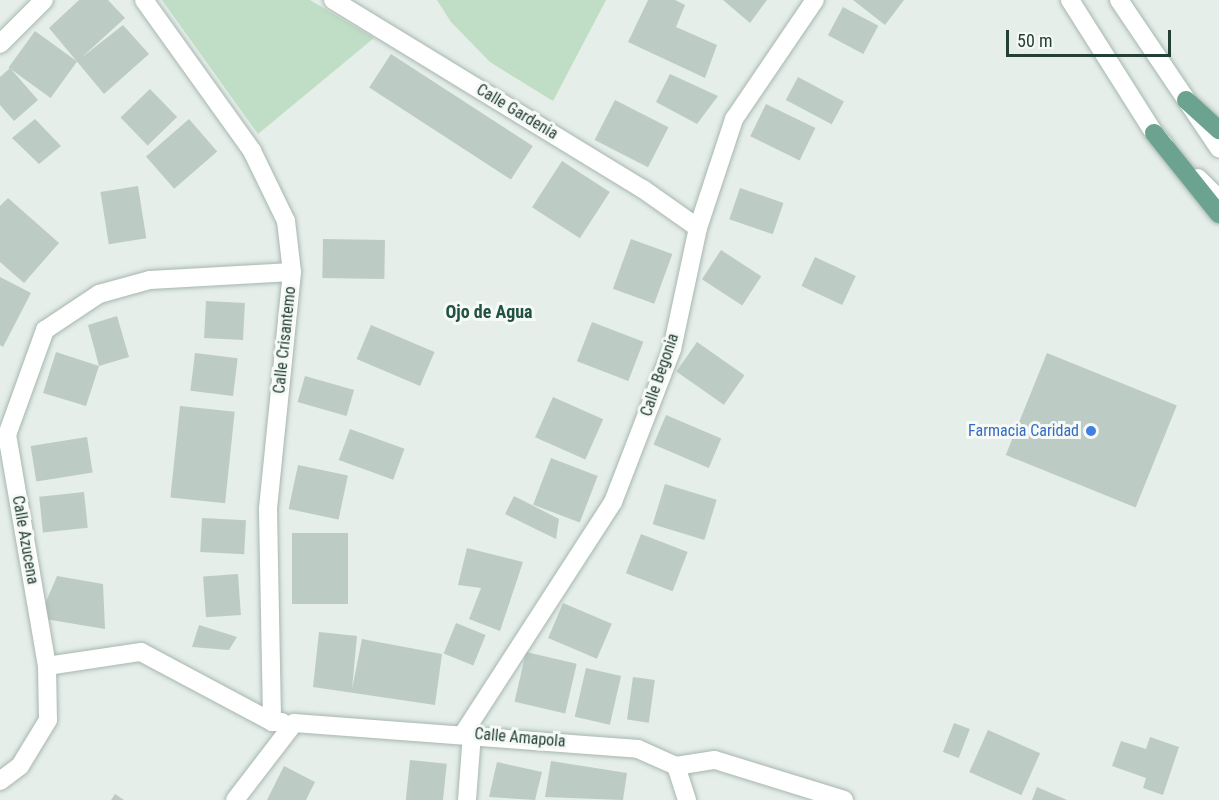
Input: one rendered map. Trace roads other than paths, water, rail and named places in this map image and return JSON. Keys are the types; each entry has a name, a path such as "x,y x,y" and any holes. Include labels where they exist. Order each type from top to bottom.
{"main road":[{"path":"1186,100 1219,130"},
{"path":"1154,133 1219,214"}],"street":[{"path":"0,44 44,0"},
{"name":"Calle Crisantemo","path":"144,0 252,151 286,221 292,272 268,510 272,722"},
{"name":"Calle Gardenia","path":"333,0 642,189 698,228"},
{"name":"Calle Begonia","path":"467,800 467,734 613,502 672,349 698,228 734,119 815,0"},
{"path":"1070,0 1154,133 1219,199"},
{"path":"1119,0 1219,148"},
{"name":"Calle Azucena","path":"0,781 20,766 48,720 47,666 7,435 45,330 99,294 150,280 292,272"},
{"path":"47,666 141,652 272,722 294,723"},
{"path":"235,800 294,723"},
{"name":"Calle Amapola","path":"294,723 467,734 638,749 676,766"},
{"path":"687,800 676,766 715,760 844,800"}],"place":[{"name":"Farmacia Caridad","path":"1091,431"}],"district":[{"name":"Ojo de Agua","path":"489,312"}]}
